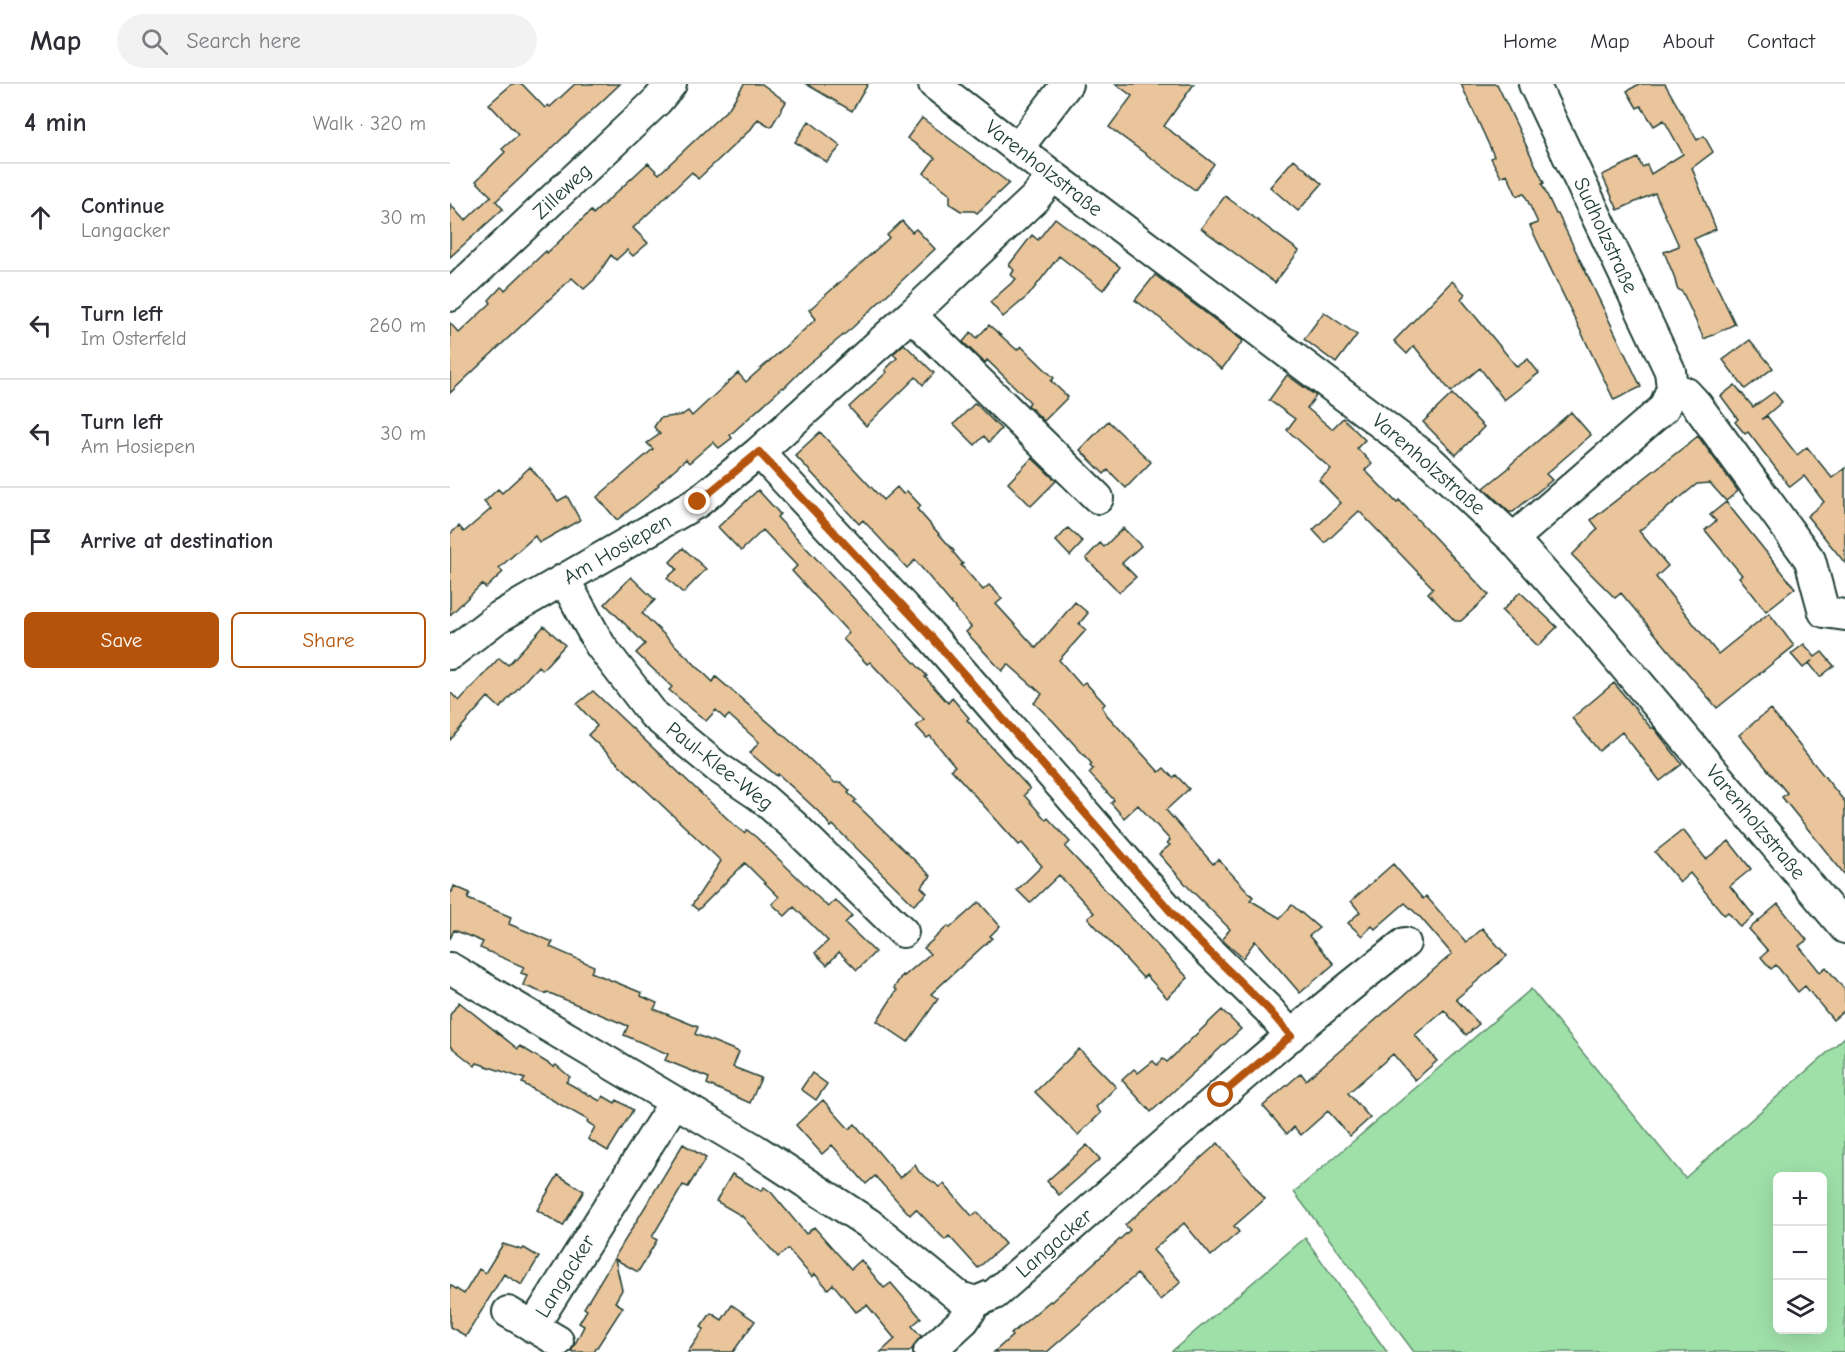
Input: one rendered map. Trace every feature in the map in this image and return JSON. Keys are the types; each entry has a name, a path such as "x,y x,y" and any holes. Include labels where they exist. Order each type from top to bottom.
{"street":[{"name":"Zilleweg","path":"450,296 657,101 671,84"},
{"name":"Varenholzstraße","path":"934,84 1427,458 1513,539 1593,628 1845,928"},
{"path":"1018,148 1067,84"},
{"name":"Sudholzstraße","path":"1534,84 1671,371 1672,388"},
{"name":"Am Hosiepen","path":"450,654 497,618 698,502 759,452 911,315 1035,198 1053,176"},
{"path":"911,315 1098,498"},
{"path":"1513,539 1664,408 1672,388 1686,393 1697,405 1810,560 1824,612 1845,615"},
{"path":"759,452 929,634 1185,928 1268,1009 1291,1036"},
{"name":"Paul-Klee-Weg","path":"564,579 600,645 653,714 717,766 760,796 903,932"},
{"name":"Langacker","path":"976,1302 995,1294 1221,1095 1353,983 1405,943"},
{"path":"450,968 756,1150 868,1223 959,1297 976,1302 964,1320 929,1352"},
{"name":"Langacker","path":"508,1312 545,1334 674,1103"}],"green space":[{"path":"1531,989 1685,1178 1845,1037 1845,1352 1414,1352 1294,1192"},
{"path":"1305,1238 1387,1352 1171,1352"}],"building":[{"path":"512,84 522,84 545,108 548,105 550,107 575,84 620,84 496,201 503,209 450,257 450,204 465,221 491,196 476,181 505,152 502,149 518,135 489,104"},
{"path":"744,84 762,84 786,102 771,127 758,119 751,129 698,179 692,172 633,228 648,243 633,256 627,250 616,260 611,255 594,280 584,289 572,278 450,393 450,323 459,333 491,303 489,300 501,287 505,290 591,211 593,214 648,163 659,174 729,108"},
{"path":"806,84 868,84 852,111"},
{"path":"1116,84 1194,84 1164,126 1214,164 1195,190 1109,127 1132,96"},
{"path":"1461,84 1497,84 1544,183 1542,184 1556,214 1641,387 1614,400 1530,226 1538,223 1524,193 1517,196 1507,174 1501,177 1491,158 1494,156"},
{"path":"1639,84 1665,84 1697,140 1704,136 1713,152 1692,168 1716,229 1694,239 1735,324 1704,339 1683,293 1677,288 1664,252 1679,246 1655,193 1618,210 1602,175 1638,158 1642,167 1647,165 1651,174 1683,154 1664,120 1654,126 1641,106 1637,108 1627,91"},
{"path":"922,118 1009,183 977,213 961,211 950,204 950,194 924,173 935,158 907,138"},
{"path":"809,121 841,146 827,162 795,142"},
{"path":"1294,159 1322,184 1298,211 1270,187"},
{"path":"1225,196 1299,251 1275,283 1201,228"},
{"path":"1055,218 1120,267 1103,290 1059,256 1029,295 1003,317 990,302 1016,279 1011,275 1014,270 1009,265 1032,235 1038,240"},
{"path":"902,221 912,232 916,229 935,249 852,328 807,365 730,435 732,438 719,448 713,442 689,463 686,459 647,496 617,520 597,497 653,449 647,443 660,434 654,427 660,418 682,415 688,411 692,416 738,373 746,382 816,319 809,310 889,238 887,235"},
{"path":"1155,275 1243,341 1222,369 1135,300"},
{"path":"1452,281 1465,294 1461,299 1517,367 1528,359 1539,373 1504,400 1480,368 1451,392 1414,346 1407,354 1394,341"},
{"path":"1324,312 1357,335 1336,363 1304,339"},
{"path":"989,325 1017,350 1021,346 1054,378 1051,381 1068,397 1044,421 1014,386 987,360 985,363 963,342 971,332 977,338"},
{"path":"1750,340 1773,368 1745,389 1723,360"},
{"path":"904,344 934,373 923,385 916,377 866,426 849,407 887,372 885,370 897,358 893,354"},
{"path":"1287,375 1316,396 1307,408 1332,429 1343,418 1365,440 1357,448 1372,464 1365,470 1397,503 1399,500 1489,595 1461,621 1455,621 1428,593 1433,588 1359,511 1325,543 1313,530 1341,503 1319,480 1331,469 1287,430 1295,419 1269,400"},
{"path":"1735,385 1753,407 1774,392 1782,402 1762,419 1767,416 1797,455 1807,447 1832,478 1845,468 1845,563 1807,516 1824,502 1804,476 1790,487 1748,432 1745,434 1735,422 1738,419 1721,396"},
{"path":"1452,394 1484,427 1456,455 1423,422"},
{"path":"975,403 1001,429 989,442 984,436 975,445 954,424"},
{"path":"1571,412 1591,435 1546,474 1552,480 1513,512 1509,512 1484,488"},
{"path":"1108,421 1151,462 1126,488 1108,470 1104,474 1080,450"},
{"path":"820,432 883,500 897,487 903,494 907,491 921,506 917,509 954,551 963,564 961,565 983,590 989,585 996,592 1002,599 996,604 1036,648 1075,602 1088,613 1079,624 1086,630 1059,660 1081,685 1085,682 1105,704 1102,707 1107,715 1159,772 1164,768 1173,778 1176,775 1189,789 1166,810 1213,864 1218,859 1253,897 1250,900 1280,918 1292,905 1319,928 1309,936 1334,964 1300,993 1255,941 1243,958 1222,940 1230,929 1159,854 1170,845 1167,843 1170,840 1138,805 1124,818 1111,803 1114,800 1089,773 1093,769 1090,766 1092,764 1034,703 1042,694 1008,664 1002,671 966,632 971,627 915,560 907,568 863,520 859,524 795,455"},
{"path":"1698,436 1738,491 1726,501 1710,483 1697,484 1639,531 1668,566 1656,577 1718,654 1769,613 1794,646 1717,708 1621,593 1615,598 1572,555 1598,529 1591,520"},
{"path":"1032,458 1056,481 1031,506 1008,483"},
{"path":"530,467 558,501 567,496 580,520 539,543 535,536 499,568 503,572 486,588 482,584 450,615 450,534 459,526 464,532 491,509 484,502 498,489 502,493"},
{"path":"758,490 780,514 777,517 927,676 925,677 948,703 952,698 969,718 967,720 1030,789 1024,795 1070,842 1065,847 1188,978 1167,998 1146,975 1143,978 1088,918 1094,913 1059,875 1030,903 1017,890 1042,866 1022,843 1019,845 951,769 955,766 930,736 927,738 916,726 924,720 870,662 867,664 843,639 849,633 792,571 797,566 763,530 741,551 718,527"},
{"path":"1726,502 1795,588 1766,611 1739,577 1742,575 1705,530 1716,521 1710,515"},
{"path":"1068,528 1083,542 1070,556 1056,541"},
{"path":"1123,528 1141,546 1122,563 1136,577 1119,592 1086,558 1100,543 1104,547"},
{"path":"683,548 706,569 683,593 667,578 677,569 670,562"},
{"path":"631,577 655,600 642,613 713,682 716,677 835,783 841,782 856,800 854,802 931,876 921,887 927,893 914,905 778,774 777,776 750,753 759,742 729,715 725,719 716,710 706,721 669,690 672,687 636,653 645,644 605,604"},
{"path":"1520,592 1557,627 1538,646 1502,611"},
{"path":"544,626 565,645 542,670 538,666 500,708 488,697 450,740 450,692 459,701 499,658 508,665"},
{"path":"1804,644 1815,657 1822,652 1834,666 1820,677 1809,663 1803,668 1791,654"},
{"path":"1614,683 1682,764 1660,781 1622,732 1599,751 1572,718"},
{"path":"593,691 731,822 744,833 747,830 756,837 828,907 835,900 852,916 845,923 875,952 857,970 839,952 827,965 815,953 828,941 794,907 785,916 772,904 779,897 745,863 698,910 692,905 721,861 588,735 597,726 577,704"},
{"path":"1770,709 1845,802 1845,875 1782,797 1787,793 1739,735"},
{"path":"1683,830 1706,859 1729,841 1751,869 1730,886 1754,916 1740,927 1728,912 1724,915 1690,873 1680,882 1655,852"},
{"path":"1393,864 1423,899 1426,896 1466,942 1482,928 1507,956 1456,999 1479,1024 1466,1035 1444,1010 1415,1035 1437,1061 1415,1080 1393,1054 1348,1093 1370,1118 1350,1136 1328,1111 1301,1135 1294,1127 1287,1134 1263,1106 1301,1073 1306,1080 1452,954 1405,903 1375,929 1372,926 1362,936 1348,923 1360,912 1351,901"},
{"path":"454,886 470,893 468,899 511,917 509,924 553,942 550,947 594,966 591,972 642,993 641,996 657,1003 654,1009 698,1027 695,1034 739,1052 733,1067 761,1078 750,1103 707,1084 709,1078 665,1060 668,1054 624,1035 628,1026 547,992 546,994 523,985 527,975 521,973 524,967 480,948 483,942 454,930 450,939 450,891 452,892"},
{"path":"979,902 1000,926 990,936 992,938 931,994 938,999 908,1042 877,1021 897,990 894,988 902,975 904,976 930,954 924,948"},
{"path":"1778,904 1807,940 1799,946 1820,972 1826,967 1845,990 1845,1010 1833,1020 1805,986 1798,992 1776,965 1771,969 1761,957 1768,951 1749,929"},
{"path":"459,1002 518,1049 520,1046 554,1067 556,1065 570,1077 566,1082 600,1101 603,1096 615,1103 617,1100 633,1110 608,1151 588,1139 595,1127 587,1122 588,1120 522,1083 525,1079 477,1063 475,1066 450,1046 450,1015"},
{"path":"1222,1010 1241,1029 1151,1112 1122,1080 1134,1069 1138,1073 1153,1061 1157,1065 1163,1059 1167,1062"},
{"path":"1079,1049 1116,1087 1096,1107 1101,1113 1078,1135 1035,1092"},
{"path":"812,1073 827,1084 816,1100 801,1089"},
{"path":"823,1100 849,1129 855,1124 900,1178 915,1165 919,1172 940,1187 944,1184 972,1216 977,1212 1005,1244 978,1268 949,1236 945,1240 916,1209 910,1215 875,1176 866,1184 832,1145 822,1154 796,1125"},
{"path":"1218,1143 1265,1199 1234,1226 1239,1232 1211,1256 1184,1223 1153,1250 1181,1282 1160,1300 1137,1274 1047,1352 994,1352 1012,1336 1011,1334 1051,1302 1130,1230 1125,1225"},
{"path":"683,1144 706,1158 688,1187 683,1185 652,1237 657,1240 638,1272 615,1259 622,1290 615,1302 623,1307 594,1352 571,1352 584,1326 579,1323 587,1310 584,1308"},
{"path":"1087,1145 1100,1159 1059,1195 1047,1181"},
{"path":"732,1174 761,1191 764,1187 771,1192 806,1234 814,1227 851,1269 861,1260 884,1288 891,1283 921,1318 912,1326 921,1336 912,1349 909,1352 881,1352 895,1339 867,1305 856,1312 833,1284 828,1289 815,1274 812,1277 788,1249 778,1257 742,1216 716,1201"},
{"path":"558,1175 584,1191 563,1226 537,1210"},
{"path":"503,1244 522,1250 524,1248 539,1257 522,1285 504,1274 466,1336 450,1327 450,1285 464,1294 479,1269 485,1273"},
{"path":"732,1305 755,1321 733,1352 688,1352 704,1329 701,1327 711,1313 722,1320"}],"route":[{"path":"698,502 759,452 929,634 1185,928 1268,1009 1291,1036 1221,1095"}]}
